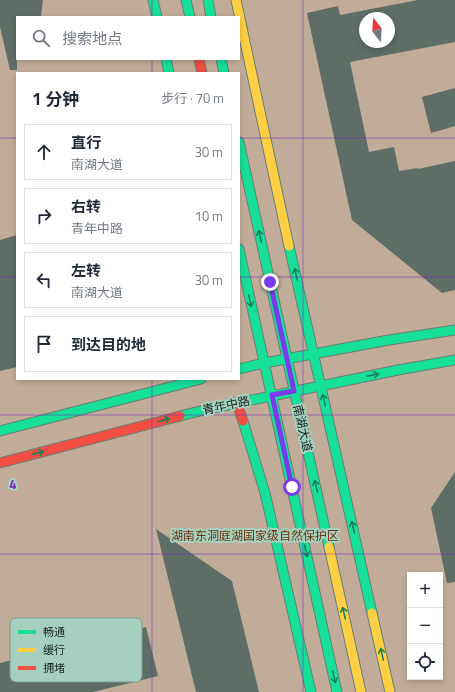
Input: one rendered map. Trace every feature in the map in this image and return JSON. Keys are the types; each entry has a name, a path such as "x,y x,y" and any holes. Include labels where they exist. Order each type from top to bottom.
{"main road":[{"path":"153,0 157,16"},
{"path":"186,0 190,16"},
{"path":"208,0 211,16"},
{"path":"236,0 240,16"},
{"path":"240,18 390,692"},
{"path":"166,60 169,72"},
{"path":"199,60 202,72"},
{"path":"221,60 224,72"},
{"name":"南湖大道","path":"240,147 362,692"},
{"name":"南湖大道","path":"240,254 337,692"},
{"path":"240,369 389,340 455,330"},
{"name":"青年中路","path":"0,462 208,409 321,385 455,360"},
{"path":"0,431 197,380"},
{"path":"236,397 265,493 311,692"}],"green space":[{"name":"湖南东洞庭湖国家级自然保护区","path":"0,0 455,0 455,692 0,692"}],"building":[{"path":"0,0 43,0 41,16 16,16 17,70 10,70 0,27"},
{"path":"418,0 455,0 455,42 350,62 369,152 394,147 399,171 418,169 455,161 455,290 442,293 352,220 307,13 338,6 340,15"},
{"path":"455,88 455,126 431,133 422,97"},
{"path":"16,235 16,367 0,371 0,240"},
{"path":"455,472 455,582 447,583 431,508"},
{"path":"156,529 232,581 259,692 196,692"},
{"path":"146,627 158,676 142,680 142,628"},
{"path":"10,661 10,682 134,682 93,692 0,692 0,663"}],"traffic: fast":[{"path":"153,0 157,16"},
{"path":"186,0 190,16"},
{"path":"208,0 211,16"},
{"path":"166,60 169,72"},
{"path":"221,60 224,72"},
{"path":"240,146 329,547"},
{"path":"289,246 372,613"},
{"path":"240,254 337,692"},
{"path":"240,369 389,340 455,330"},
{"path":"180,416 398,370 455,360"},
{"path":"0,431 197,380"},
{"path":"243,421 265,493 311,692"}],"traffic: slow":[{"path":"236,0 239,16"},
{"path":"240,19 289,246"},
{"path":"329,547 361,692"},
{"path":"372,613 390,692"}],"traffic: jam":[{"path":"199,60 202,72"},
{"path":"236,401 243,421"},
{"path":"0,463 180,416"}],"route":[{"path":"270,282 294,391 272,395 292,487"}]}
